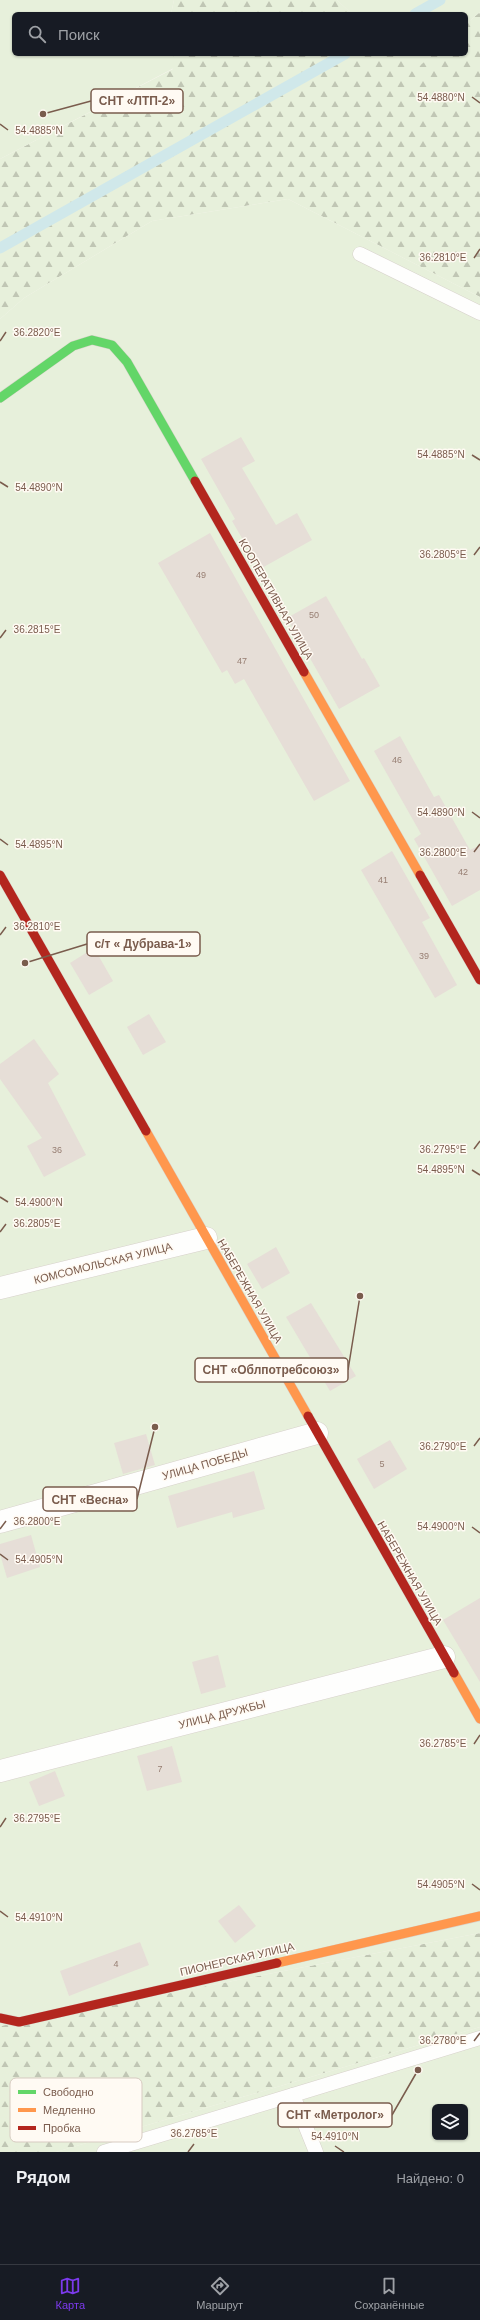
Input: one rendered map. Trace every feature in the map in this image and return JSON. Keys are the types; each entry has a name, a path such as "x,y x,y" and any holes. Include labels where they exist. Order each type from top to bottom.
{"street":[{"name":"КООПЕРАТИВНАЯ УЛИЦА","path":"0,398 73,346 92,340 112,345 127,362 480,980"},
{"name":"НАБЕРЕЖНАЯ УЛИЦА","path":"0,875 480,1720"},
{"name":"КОМСОМОЛЬСКАЯ УЛИЦА","path":"0,1288 206,1238"},
{"name":"УЛИЦА ПОБЕДЫ","path":"0,1522 317,1433"},
{"name":"УЛИЦА ДРУЖБЫ","path":"0,1771 444,1657"},
{"name":"ПИОНЕРСКАЯ УЛИЦА","path":"0,2018 19,2022 480,1916"}],"lane":[{"path":"360,254 480,313"},
{"path":"142,2141 480,2038"},
{"path":"293,2095 316,2152"},
{"path":"104,2152 137,2142"}],"green space":[{"path":"0,0 174,0 171,12 12,12 12,56 173,56 174,68 0,159"},
{"path":"174,0 337,0 350,12 171,12"},
{"path":"337,0 480,0 480,12 468,22 468,12 350,12"},
{"path":"480,12 480,297 288,199 152,221 24,298 0,319 0,159 173,69 173,56 396,56 413,71 431,56 468,56 468,22"},
{"path":"396,56 431,56 413,72"},
{"path":"288,199 480,297 480,1933 0,2026 0,319 24,298 152,221"},
{"path":"480,1933 480,2027 142,2127 142,2078 10,2078 10,2142 90,2142 56,2152 0,2152 0,2026"},
{"path":"480,2027 480,2152 56,2152 90,2142 142,2142 142,2127"}],"building":[{"path":"241,437 255,461 242,468 276,525 297,513 312,540 260,569 232,521 235,519 201,459"},
{"path":"210,533 350,781 314,801 244,679 235,684 227,670 222,673 158,563"},
{"path":"326,596 362,659 364,658 380,686 339,709 287,618"},
{"path":"400,736 434,797 439,795 470,850 480,845 480,890 452,906 414,839 421,834 374,751"},
{"path":"392,851 430,918 422,922 457,985 435,998 361,870"},
{"path":"94,948 113,981 89,995 70,963"},
{"path":"149,1014 166,1042 143,1055 127,1027"},
{"path":"34,1039 59,1074 48,1083 86,1155 44,1177 27,1146 42,1138 0,1079 0,1064"},
{"path":"276,1247 290,1273 262,1289 247,1264"},
{"path":"311,1303 356,1376 330,1391 286,1317"},
{"path":"146,1434 155,1465 123,1474 114,1443"},
{"path":"390,1440 407,1469 374,1489 357,1459"},
{"path":"254,1471 265,1509 233,1518 232,1512 177,1528 168,1496"},
{"path":"31,1535 40,1567 7,1578 0,1554 0,1544"},
{"path":"480,1598 480,1682 443,1620"},
{"path":"218,1655 226,1687 201,1694 192,1662"},
{"path":"172,1746 182,1782 147,1791 137,1756"},
{"path":"55,1771 65,1796 39,1806 29,1782"},
{"path":"239,1905 256,1926 235,1943 218,1921"},
{"path":"140,1942 149,1965 69,1996 60,1971"}],"waterway":[{"path":"419,12 440,0"},
{"path":"0,248 341,56"}],"traffic: fast":[{"path":"0,398 73,346 92,340 112,345 127,362 195,481"}],"traffic: slow":[{"path":"304,672 420,875"},
{"path":"146,1131 308,1416"},
{"path":"454,1673 480,1719"},
{"path":"277,1963 480,1916"}],"traffic: jam":[{"path":"195,481 304,672"},
{"path":"0,875 146,1131"},
{"path":"420,875 480,980"},
{"path":"308,1416 454,1673"},
{"path":"0,2018 19,2022 277,1963"}],"place":[{"name":"СНТ «ЛТП-2»","path":"43,114"},
{"name":"с/т « Дубрава-1»","path":"25,963"},
{"name":"СНТ «Облпотребсоюз»","path":"360,1296"},
{"name":"СНТ «Весна»","path":"155,1427"},
{"name":"СНТ «Метролог»","path":"418,2070"}]}
